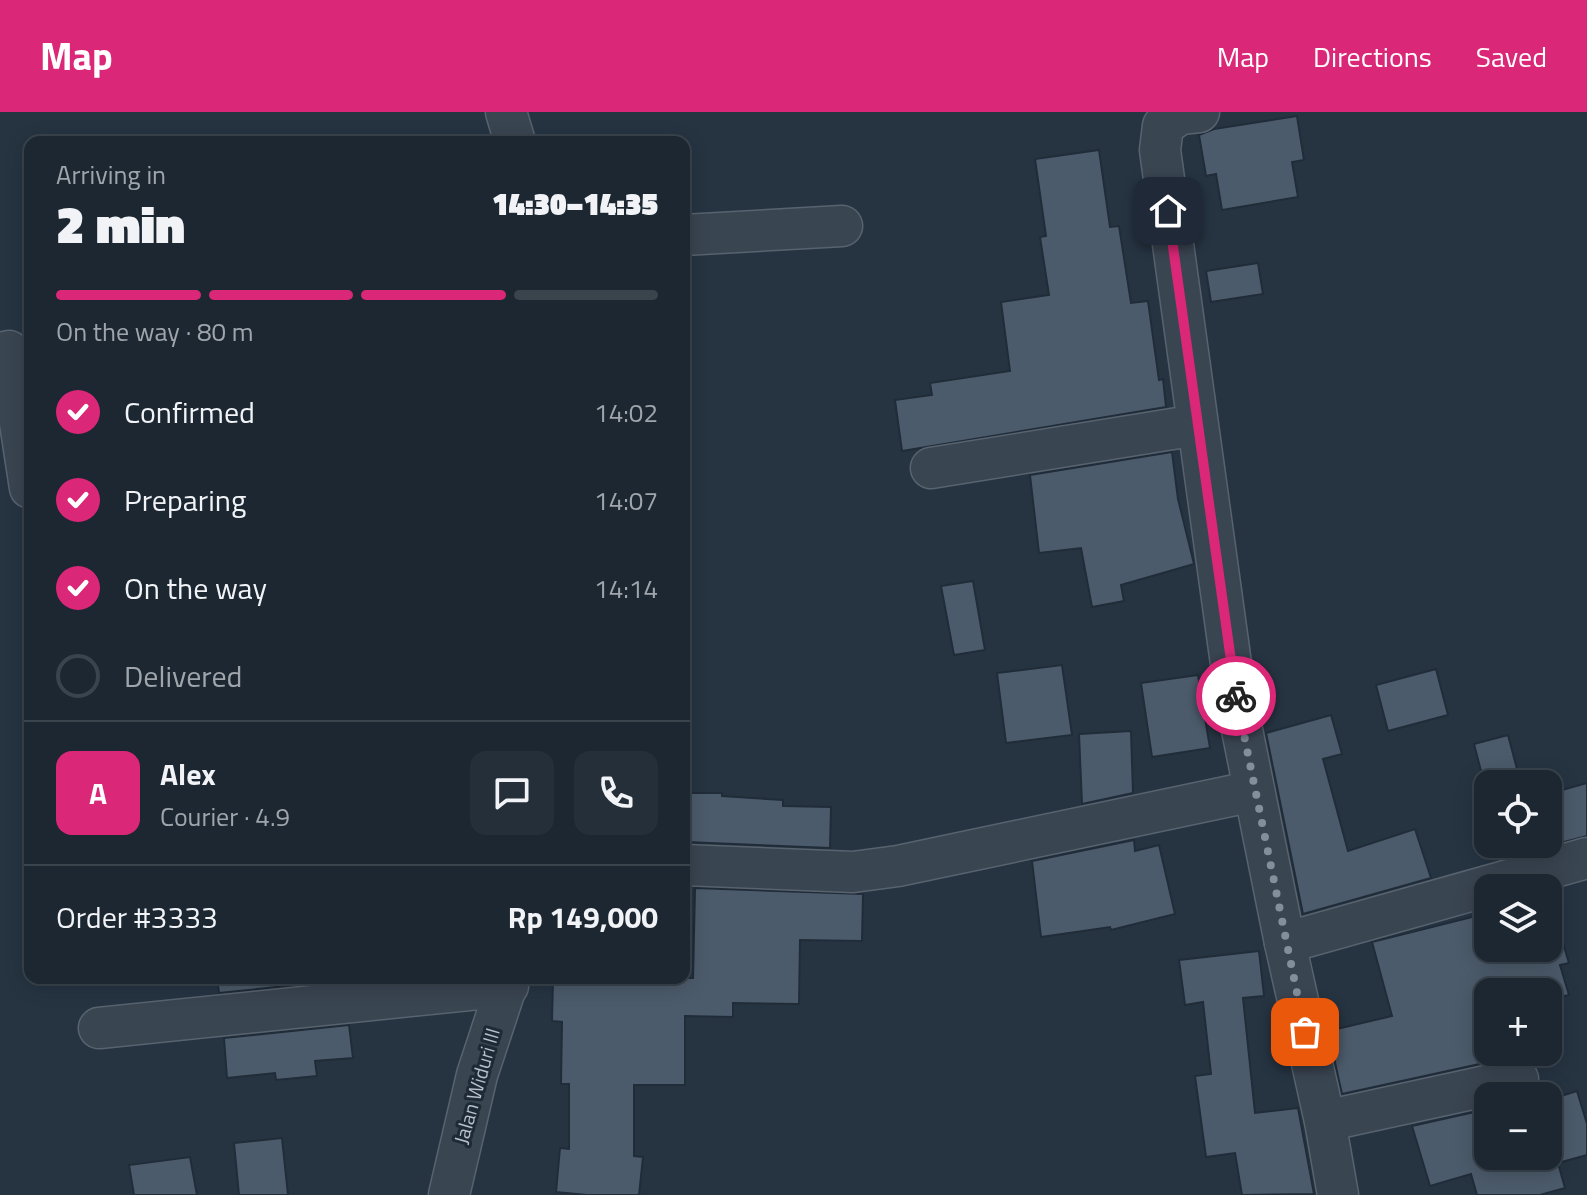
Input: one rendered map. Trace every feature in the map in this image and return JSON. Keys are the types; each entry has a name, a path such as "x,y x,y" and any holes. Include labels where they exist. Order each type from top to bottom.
{"street":[{"path":"506,112 513,136"},
{"path":"1199,112 1180,114 1163,126 1160,150 1236,700 1338,1195"},
{"path":"690,235 842,226"},
{"path":"13,350 24,439"},
{"path":"931,468 1197,425"},
{"path":"690,865 853,872 898,866 1254,791"},
{"path":"1285,943 1587,858"},
{"path":"99,1028 491,984"},
{"name":"Jalan Widuri III","path":"458,1191 477,1075 508,984"},
{"path":"1325,1121 1518,1079"}],"building":[{"path":"1297,116 1304,160 1292,162 1298,197 1222,210 1216,174 1206,176 1199,135 1214,129"},
{"path":"1099,150 1110,227 1119,226 1131,303 1148,301 1166,407 902,451 895,400 932,395 930,383 1010,371 1001,302 1049,295 1040,237 1046,236 1035,159"},
{"path":"1258,263 1263,294 1211,302 1206,271"},
{"path":"1172,452 1178,499 1194,564 1121,585 1124,601 1092,607 1081,548 1039,553 1030,475"},
{"path":"973,581 985,650 954,655 941,586"},
{"path":"1062,665 1072,735 1006,743 997,673"},
{"path":"1436,669 1448,715 1388,731 1376,685"},
{"path":"1198,675 1210,748 1152,757 1141,683"},
{"path":"1331,715 1342,754 1323,759 1348,851 1415,829 1431,878 1303,914 1266,733"},
{"path":"1131,731 1133,793 1082,804 1079,734"},
{"path":"1508,735 1517,770 1481,770 1474,744"},
{"path":"1587,783 1587,836 1562,843 1562,790"},
{"path":"690,793 722,793 722,796 783,800 783,806 831,807 830,848 690,842"},
{"path":"1134,840 1135,851 1159,845 1175,914 1111,930 1110,927 1041,937 1032,861"},
{"path":"695,888 863,894 862,941 800,940 799,1004 733,1003 733,1017 685,1016 685,1085 634,1085 634,1156 643,1157 639,1195 556,1192 560,1148 569,1149 569,1084 561,1084 562,1022 552,1021 553,984 690,984 690,978 693,978"},
{"path":"1474,916 1474,962 1562,962 1562,940 1569,963 1560,965 1569,995 1562,997 1562,978 1474,978 1474,1065 1342,1094 1328,1031 1392,1016 1372,942"},
{"path":"1259,951 1264,996 1243,998 1255,1113 1298,1108 1314,1194 1242,1195 1235,1153 1206,1157 1195,1076 1211,1074 1203,1002 1185,1005 1179,960"},
{"path":"218,984 306,984 219,993"},
{"path":"349,1025 353,1058 315,1061 317,1076 276,1080 275,1073 227,1078 224,1038"},
{"path":"1577,1091 1587,1124 1587,1155 1562,1162 1562,1096"},
{"path":"1474,1112 1474,1170 1560,1170 1565,1188 1540,1195 1477,1195 1471,1174 1430,1186 1412,1126"},
{"path":"282,1138 288,1195 239,1195 234,1143"},
{"path":"190,1157 197,1195 134,1195 129,1165"}],"way so far":[{"path":"1236,696 1305,1032"}],"route":[{"path":"1168,211 1236,696"}]}
